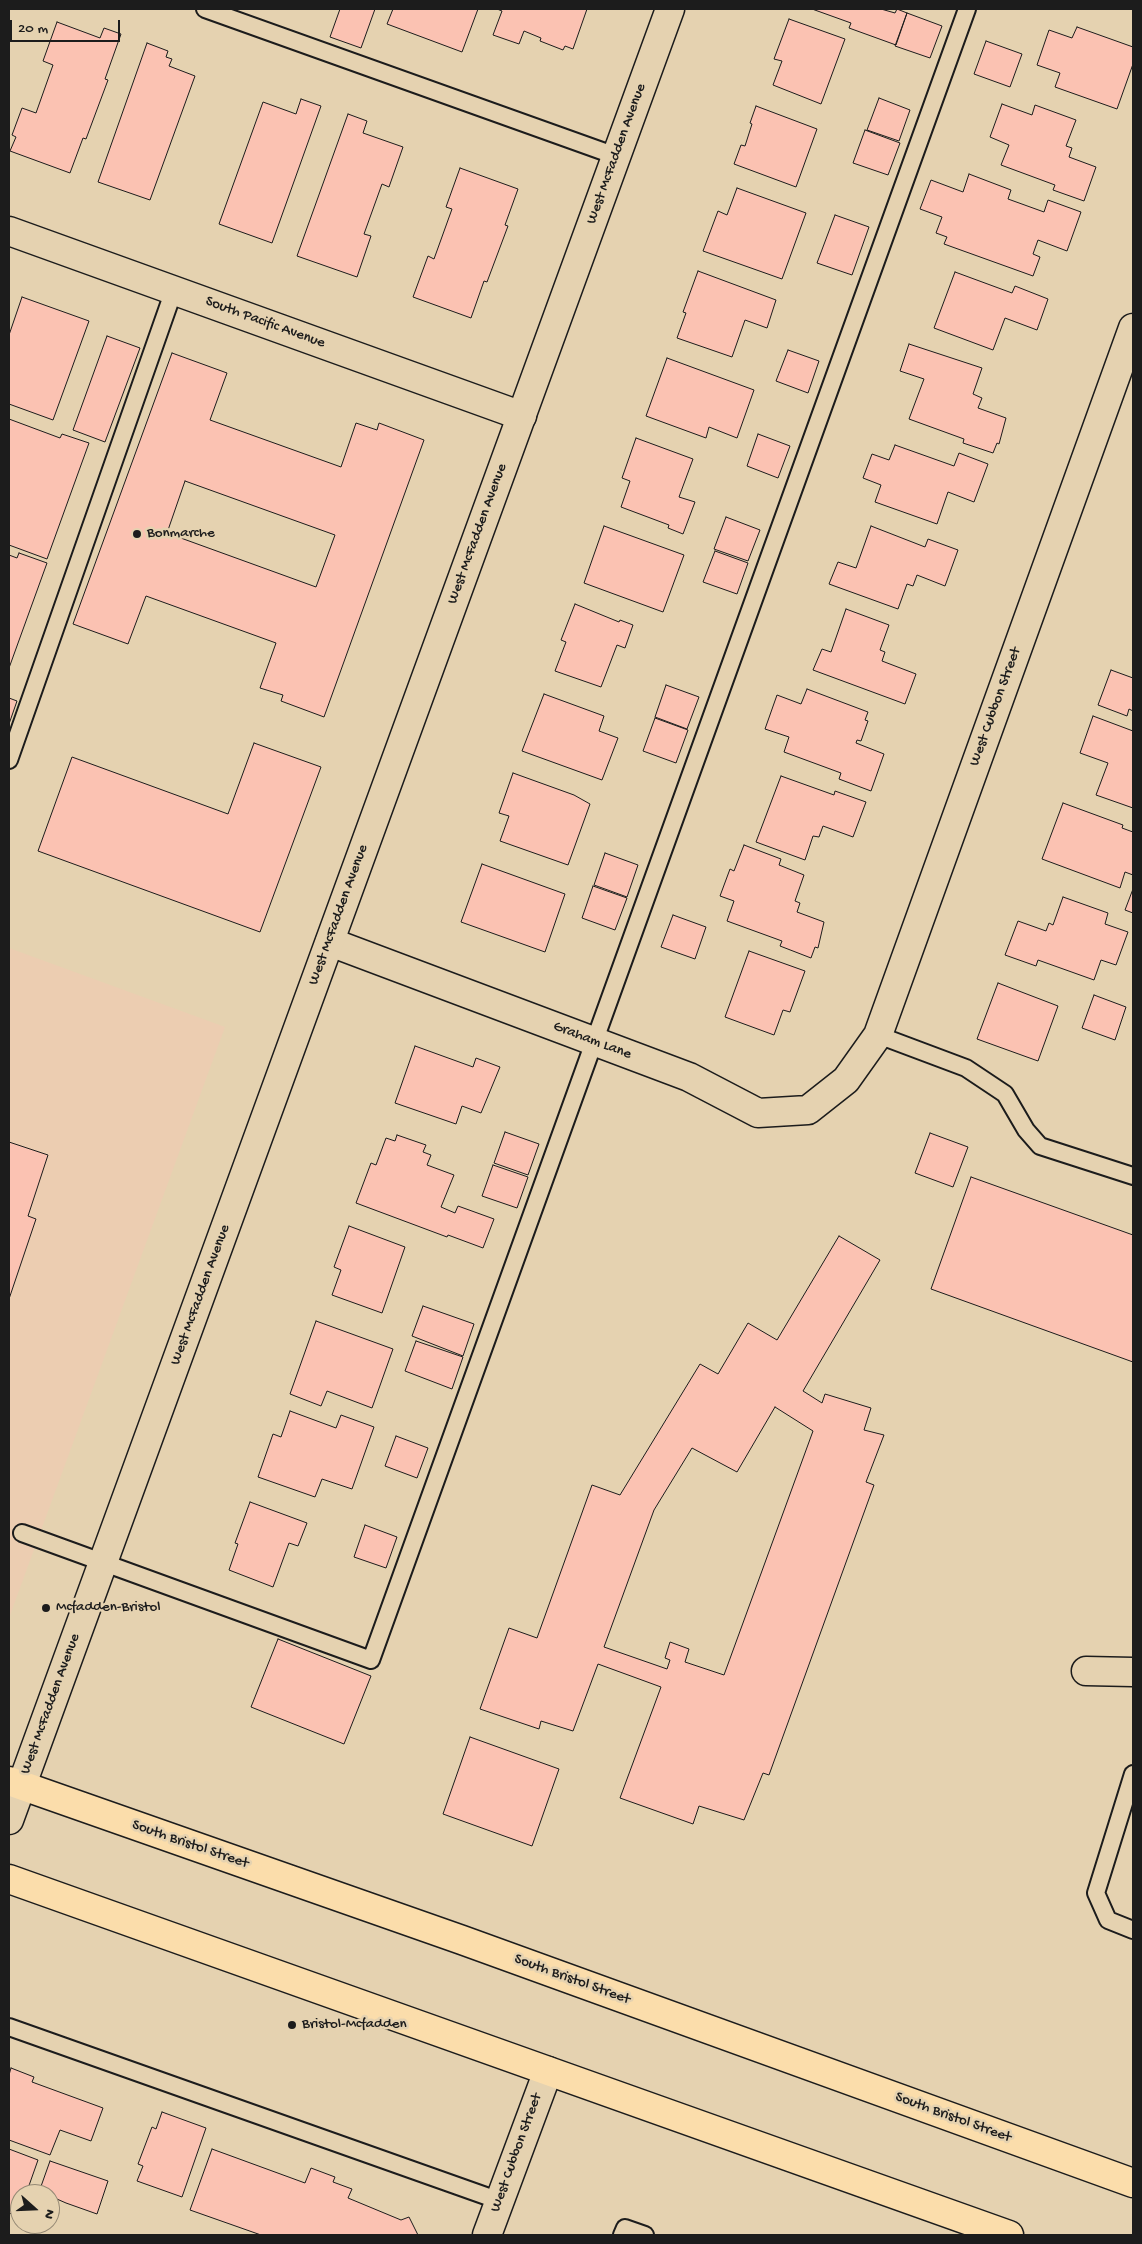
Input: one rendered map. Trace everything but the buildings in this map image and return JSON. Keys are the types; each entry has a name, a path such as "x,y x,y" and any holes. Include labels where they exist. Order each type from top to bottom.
{"main road":[{"name":"South Bristol Street","path":"15,1784 453,1937 1133,2183"},
{"path":"9,1879 1008,2235"}],"street":[{"name":"West McFadden Avenue","path":"9,1820 15,1784 103,1563 670,9"},
{"name":"South Pacific Avenue","path":"9,231 522,416"},
{"name":"West Cubbon Street","path":"846,1080 878,1035 1133,328"},
{"name":"Graham Lane","path":"330,942 689,1077 758,1113 808,1110 846,1080"},
{"path":"1086,1671 1133,1672"},
{"name":"West Cubbon Street","path":"487,2235 548,2071"}],"lane":[{"path":"205,9 616,156"},
{"path":"22,1533 371,1660 967,9"},
{"path":"9,760 174,290"},
{"path":"878,1035 966,1068 1005,1094 1026,1130 1040,1146 1133,1176"},
{"path":"1133,1774 1096,1892 1108,1920 1133,1930"},
{"path":"9,2027 500,2201"},
{"path":"622,2235 624,2228 646,2235"}],"shaded area":[{"path":"9,948 225,1027 9,1618"}],"place":[{"name":"Bonmarche","path":"137,534"},
{"name":"Mcfadden-Bristol","path":"46,1608"},
{"name":"Bristol-Mcfadden","path":"292,2025"}]}
